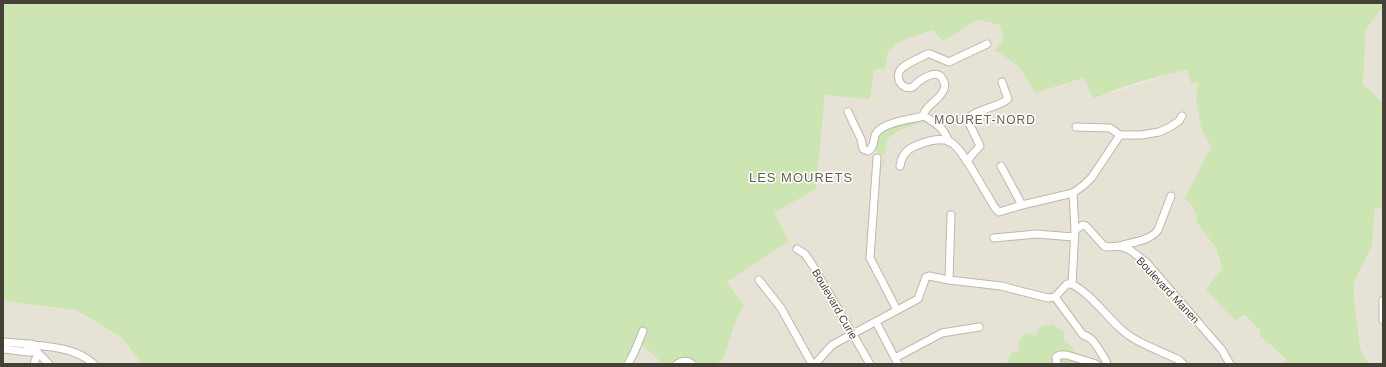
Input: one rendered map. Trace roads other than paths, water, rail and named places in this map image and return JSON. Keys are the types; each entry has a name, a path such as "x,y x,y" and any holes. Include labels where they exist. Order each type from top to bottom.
{"street":[{"path":"924,116 925,110 943,92 945,85 943,80 939,75 932,74 920,80 913,88 907,88 904,87 899,81 899,73 902,68 930,54 947,61 952,61 987,44"},
{"path":"967,162 980,146 968,118 1008,99 1002,82"},
{"path":"848,112 861,139 863,149 868,151 872,150 875,135 881,128 924,116 940,126 945,132 949,142"},
{"path":"1076,127 1110,128 1120,135 1141,135 1159,132 1179,121 1182,116"},
{"path":"900,166 903,155 911,148 926,141 941,139 949,142 962,154 997,210 1002,212 1022,205 1073,193 1080,187 1084,186 1098,169 1120,135"},
{"path":"877,158 870,258 897,310"},
{"path":"1001,166 1022,205"},
{"path":"1072,284 1075,233 1073,193"},
{"path":"1120,246 1151,237 1155,234 1158,230 1171,196"},
{"path":"949,280 951,215"},
{"name":"Boulevard Manen","path":"1075,233 1083,225 1088,228 1104,246 1120,246 1130,250 1146,262 1222,350 1230,364"},
{"path":"994,238 1036,234 1075,233"},
{"name":"Boulevard Curie","path":"797,249 805,254 813,266 870,364"},
{"path":"759,280 781,308 813,364 832,345 918,299 926,277 929,276 949,280 1001,286 1048,298 1055,296 1067,284 1072,284 1089,296 1122,330 1132,337 1179,360 1183,364"},
{"path":"1055,296 1083,335 1088,336 1093,342 1107,364"},
{"path":"1383,300 1383,320"},
{"path":"876,322 897,361 942,334 980,327"},
{"path":"628,364 643,331"},
{"path":"3,342 33,349 49,364"},
{"path":"3,349 33,349 44,346 60,348 78,354 94,364"},
{"path":"33,349 34,364"},
{"path":"1056,364 1056,357 1064,354 1096,364"},
{"path":"677,364 683,361 692,364"}],"district":[{"name":"MOURET-NORD","path":"985,120"},
{"name":"LES MOURETS","path":"801,177"}]}
